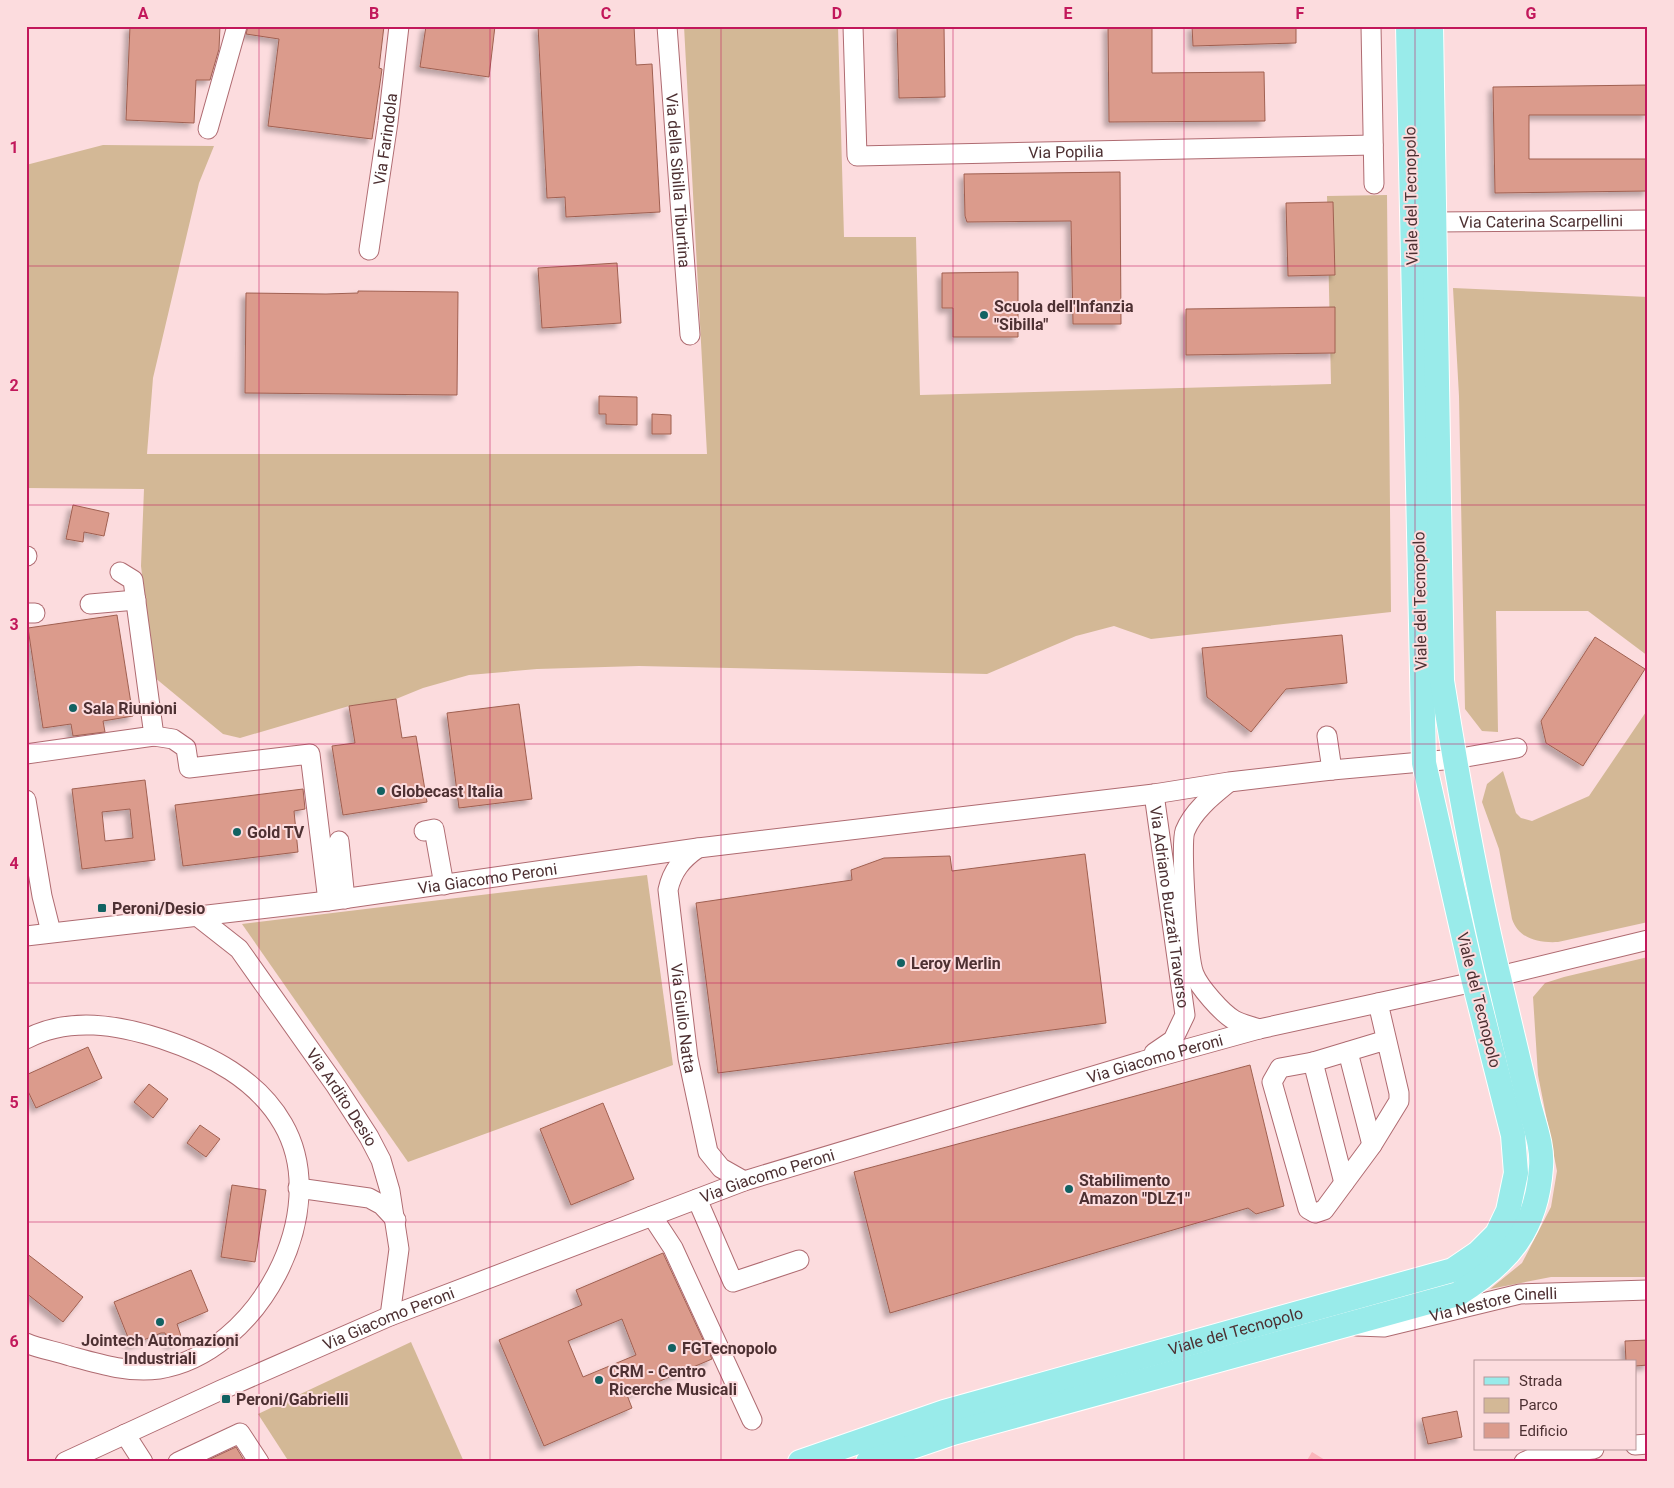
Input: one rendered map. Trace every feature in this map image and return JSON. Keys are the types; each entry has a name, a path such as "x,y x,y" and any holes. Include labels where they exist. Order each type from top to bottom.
{"main road":[{"name":"Viale del Tecnopolo","path":"800,1462 944,1412 1454,1270 1478,1253 1497,1234 1508,1211 1516,1173 1513,1135 1474,982 1424,763 1408,26"},
{"name":"Viale del Tecnopolo","path":"868,1462 953,1433 1458,1294 1486,1276 1510,1254 1529,1221 1537,1196 1541,1165 1537,1136 1498,976 1455,760 1442,681 1431,26"}],"street":[{"path":"208,129 238,26"},
{"name":"Via Farindola","path":"369,250 388,122 399,26"},
{"name":"Via della Sibilla Tiburtina","path":"667,26 690,335"},
{"name":"Via Popilia","path":"853,26 856,156 1373,145"},
{"path":"1371,26 1374,184"},
{"name":"Via Caterina Scarpellini","path":"1434,222 1648,220"},
{"path":"120,572 133,580 154,736"},
{"path":"90,604 136,600"},
{"path":"26,754 154,736 173,739 186,748 189,768 310,754 337,900"},
{"path":"1327,736 1332,770"},
{"name":"Via Giacomo Peroni","path":"26,936 337,900 698,848 1154,794 1229,782 1332,770 1455,760 1517,748"},
{"name":"Via Adriano Buzzati Traverso","path":"1229,782 1194,815 1185,831 1182,846 1194,974 1213,1001 1233,1020 1259,1029"},
{"name":"Via Adriano Buzzati Traverso","path":"1143,1061 1173,1040 1185,1016 1154,794"},
{"path":"26,800 34,882 51,932"},
{"path":"424,831 434,829 444,884"},
{"path":"337,900 340,841"},
{"name":"Via Giulio Natta","path":"698,848 679,865 671,877 668,890 688,1058 708,1152 722,1168 744,1181"},
{"name":"Via Ardito Desio","path":"197,916 239,949 369,1137 381,1160 396,1220 399,1249 390,1316"},
{"name":"Via Giacomo Peroni","path":"66,1462 390,1316 744,1181 1143,1061 1259,1029 1474,982 1648,940"},
{"path":"1378,1003 1386,1040 1398,1100 1372,1145 1324,1210 1315,1213 1308,1209 1272,1082 1280,1068 1313,1062 1386,1040"},
{"path":"26,1038 68,1025 110,1026 173,1043 218,1063 241,1076 256,1090 284,1125 296,1155 298,1188 293,1234 285,1258 272,1282 260,1302 229,1335 198,1357 159,1369 118,1368 26,1343"},
{"path":"1348,1052 1372,1145"},
{"path":"1313,1062 1344,1183"},
{"path":"298,1188 369,1198 382,1205 396,1220"},
{"path":"697,1199 733,1282 798,1260"},
{"path":"652,1216 673,1248 752,1420"},
{"name":"Via Nestore Cinelli","path":"1341,1325 1384,1327 1482,1301 1520,1294 1648,1290"},
{"path":"178,1462 240,1433 259,1462"},
{"path":"125,1434 143,1462"},
{"path":"1524,1462 1542,1454 1584,1450"}],"green space":[{"path":"684,26 838,26 844,237 916,237 920,395 1331,384 1327,196 1387,195 1391,612 1151,639 1114,626 1076,636 987,674 639,666 537,669 469,675 423,688 396,699 349,706 240,738 223,734 154,677 141,566 144,489 26,488 26,165 103,145 214,146 199,183 153,378 147,454 707,454"},
{"path":"1453,288 1648,297 1648,656 1588,611 1496,611 1498,732 1482,731 1465,709 1459,396"},
{"path":"1648,709 1648,922 1558,942 1543,942 1524,935 1515,926 1512,919 1499,849 1482,802 1487,784 1503,771 1516,813 1521,818 1532,821 1589,796"},
{"path":"647,875 673,1065 408,1162 242,924"},
{"path":"1648,957 1648,1277 1551,1277 1490,1289 1522,1263 1551,1207 1557,1171 1538,1075 1533,997 1545,983"},
{"path":"411,1342 464,1462 289,1462 258,1414"}],"shaded area":[{"path":"1312,1452 1325,1460 1324,1462 1306,1462"}],"building":[{"path":"130,26 220,26 219,49 210,80 196,80 194,123 126,120"},
{"path":"248,26 384,26 379,68 382,69 372,139 268,126 279,39 246,34"},
{"path":"426,26 495,26 489,77 420,67"},
{"path":"538,26 634,26 636,65 652,64 660,212 566,217 565,197 547,198"},
{"path":"897,26 944,26 945,97 899,98"},
{"path":"1108,26 1152,26 1152,73 1264,72 1265,121 1109,122"},
{"path":"1192,26 1296,26 1296,43 1193,46"},
{"path":"1648,85 1648,115 1529,115 1529,159 1648,159 1648,191 1495,193 1493,87"},
{"path":"1120,172 1121,324 1073,324 1071,221 967,222 965,216 964,174"},
{"path":"1333,202 1335,275 1288,276 1286,203"},
{"path":"617,263 621,323 542,328 538,268"},
{"path":"1018,272 1018,337 953,337 953,308 942,308 942,273"},
{"path":"358,291 458,292 457,395 245,393 246,293 326,294 358,293"},
{"path":"1335,307 1335,353 1186,355 1186,309"},
{"path":"599,396 637,397 637,425 606,424 606,414 599,414"},
{"path":"652,414 671,415 671,434 652,434"},
{"path":"73,505 109,513 104,536 84,532 83,542 66,539"},
{"path":"117,615 133,716 103,721 105,732 73,736 71,724 43,728 28,628"},
{"path":"1342,635 1347,683 1286,689 1251,732 1207,697 1202,648"},
{"path":"1595,637 1645,669 1583,766 1546,743 1541,721"},
{"path":"396,699 402,738 416,736 427,802 343,815 332,746 355,743 349,706"},
{"path":"519,704 532,799 459,808 447,713"},
{"path":"145,780 155,860 82,869 72,789","holes":["130,809 133,838 105,841 102,812"]},
{"name":"Gold TV","path":"303,789 305,809 294,811 298,852 183,866 175,805"},
{"name":"Leroy Merlin","path":"1085,854 1106,1023 718,1073 696,903 852,880 851,870 884,858 950,856 952,871"},
{"path":"88,1047 102,1078 36,1108 26,1087 26,1075"},
{"name":"Stabilimento Amazon \"DLZ1\"","path":"1250,1065 1284,1206 1256,1214 1248,1208 890,1313 854,1172"},
{"path":"149,1084 168,1099 153,1118 134,1102"},
{"path":"603,1103 634,1179 571,1205 540,1129"},
{"path":"200,1125 220,1139 206,1157 187,1143"},
{"path":"232,1185 266,1190 255,1262 221,1257"},
{"path":"26,1253 83,1297 63,1322 26,1293"},
{"name":"FGTecnopolo","path":"663,1253 712,1359 627,1395 632,1408 544,1446 499,1340 582,1305 576,1290","holes":["622,1319 636,1355 583,1377 568,1341"]},
{"path":"191,1270 208,1311 177,1324 182,1339 170,1345 165,1333 161,1333 131,1345 114,1302"},
{"path":"1648,1340 1648,1365 1636,1366 1636,1360 1626,1360 1625,1341"},
{"path":"1457,1411 1462,1437 1428,1444 1422,1418"},
{"path":"236,1447 245,1462 206,1462 208,1460"}],"place":[{"name":"Scuola dell'Infanzia \"Sibilla\"","path":"984,315"},
{"name":"Sala Riunioni","path":"73,708"},
{"name":"Globecast Italia","path":"381,791"},
{"name":"Gold TV","path":"237,832"},
{"name":"Peroni/Desio","path":"102,908"},
{"name":"Leroy Merlin","path":"901,963"},
{"name":"Stabilimento Amazon \"DLZ1\"","path":"1069,1189"},
{"name":"Jointech Automazioni Industriali","path":"160,1322"},
{"name":"FGTecnopolo","path":"672,1348"},
{"name":"CRM - Centro Ricerche Musicali","path":"599,1380"},
{"name":"Peroni/Gabrielli","path":"226,1399"}]}
